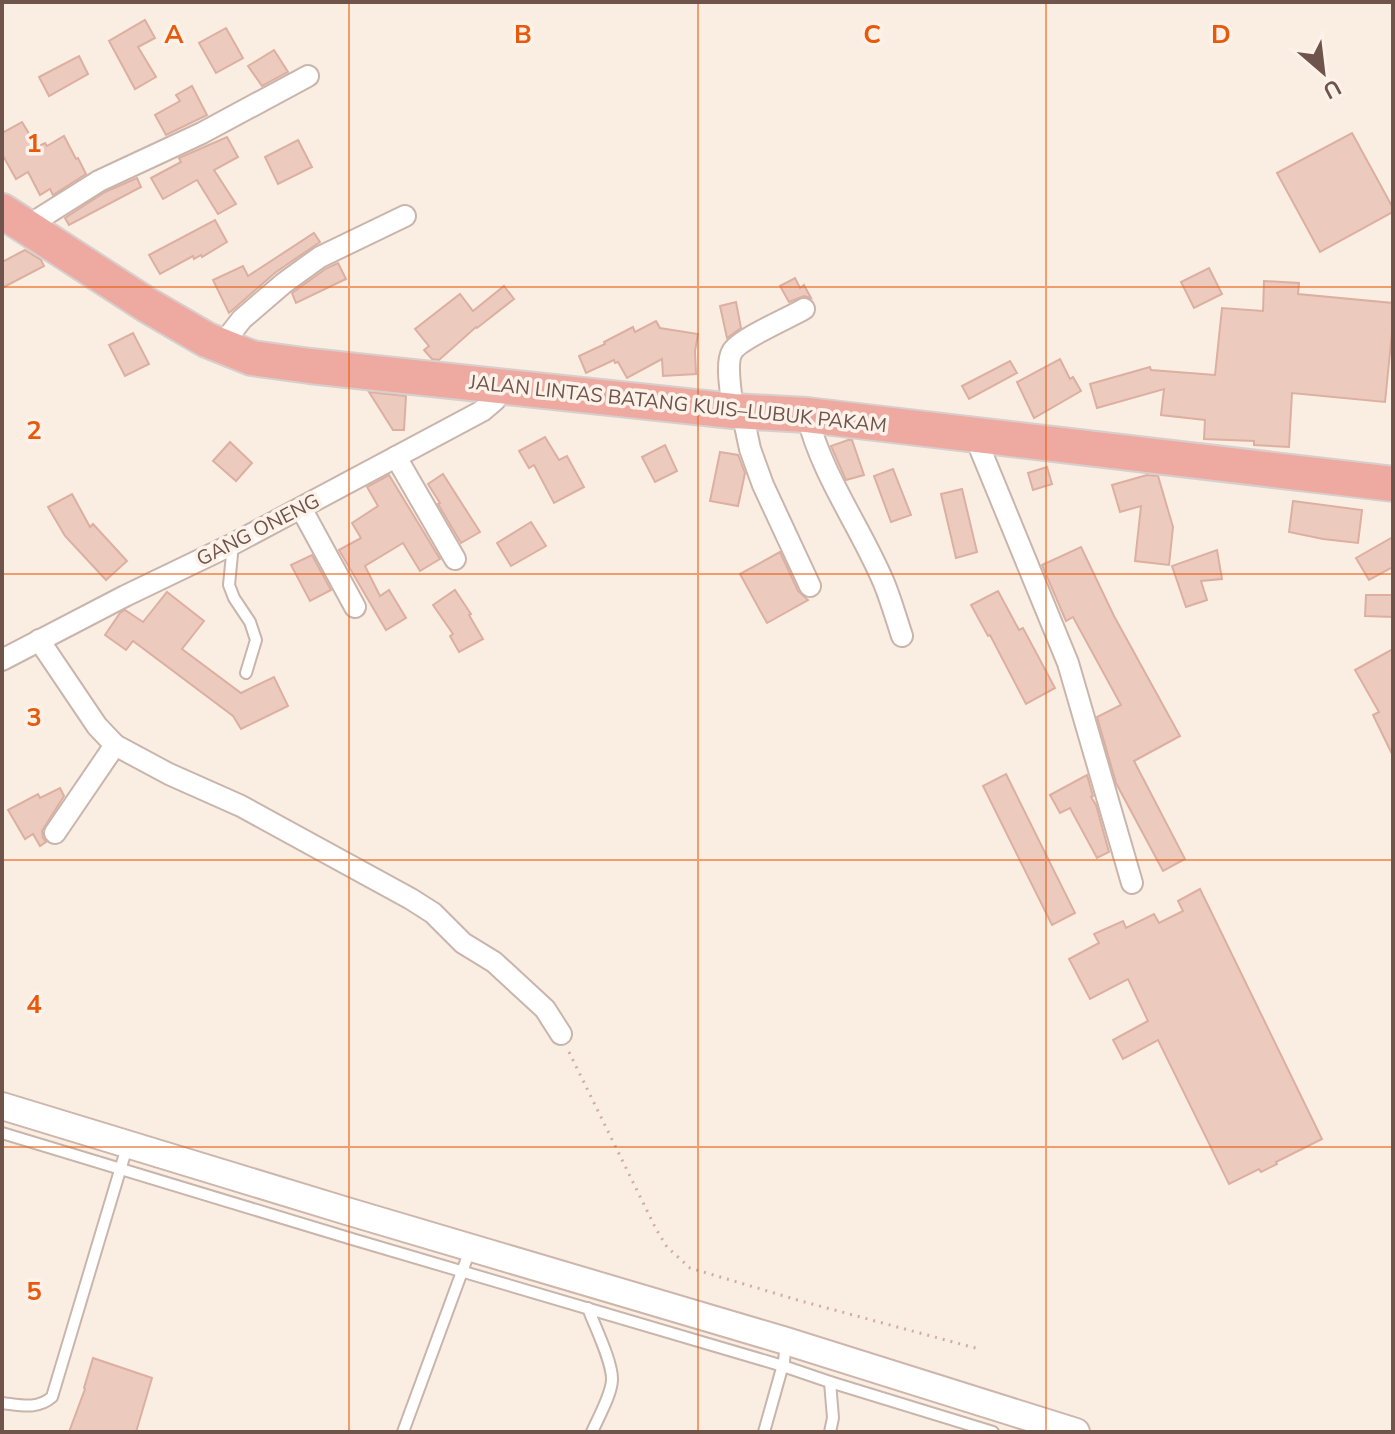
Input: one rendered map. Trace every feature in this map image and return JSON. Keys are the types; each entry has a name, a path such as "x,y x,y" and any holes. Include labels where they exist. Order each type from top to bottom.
{"highway":[{"name":"JALAN LINTAS BATANG KUIS–LUBUK PAKAM","path":"14,219 147,305 207,340 252,358 503,387 807,415 1393,484"}],"street":[{"path":"14,219 202,133 308,76"},
{"path":"221,346 242,319 320,257 405,216"},
{"path":"804,309 743,342 732,351 729,362 738,411 763,485 810,586"},
{"name":"GANG ONENG","path":"2,660 233,544 482,411 495,400 503,387"},
{"path":"807,415 812,437 836,490 884,583 902,636"},
{"path":"974,434 1068,663 1132,883"},
{"path":"396,457 455,559"},
{"path":"301,508 355,607"},
{"path":"39,640 97,726 115,745 169,774 241,806 433,913 463,943 494,962 545,1009 561,1034"},
{"path":"55,833 115,745"},
{"path":"2,1106 124,1156 350,1212 467,1259 784,1354 1076,1432"}],"lane":[{"path":"233,544 229,585 250,622 256,640 246,673"},
{"path":"2,1133 124,1156 52,1397 39,1405 2,1403"},
{"path":"403,1432 467,1259 588,1308 784,1354 830,1382 978,1430 993,1432"},
{"path":"588,1308 612,1378 611,1389 592,1432"},
{"path":"764,1432 784,1354"},
{"path":"830,1382 833,1418 830,1432"}],"path":[{"path":"561,1034 656,1229 680,1261 690,1268 801,1301 979,1349"}],"building":[{"path":"145,20 155,38 138,47 156,77 135,89 109,41"},
{"path":"226,28 243,58 216,73 199,43"},
{"path":"274,50 288,72 262,86 248,66"},
{"path":"79,56 88,74 49,96 39,77"},
{"path":"192,86 207,115 166,135 155,115 180,101 176,95"},
{"path":"22,122 37,147 45,143 47,146 64,136 86,174 53,195 50,189 40,195 28,172 16,179 2,154 2,133"},
{"path":"1352,133 1393,212 1320,252 1277,173"},
{"path":"227,137 238,157 214,170 236,204 218,214 197,180 163,199 151,178 181,162 179,158"},
{"path":"298,140 312,167 278,184 265,157"},
{"path":"137,178 141,187 69,225 65,218 105,192"},
{"path":"215,220 227,242 202,257 194,259 193,256 160,274 149,255"},
{"path":"314,233 320,242 276,272 229,313 213,280 243,266 248,276"},
{"path":"25,250 41,260 44,266 2,288 2,262"},
{"path":"338,263 346,279 296,303 292,293"},
{"path":"1209,268 1222,294 1194,308 1181,282"},
{"path":"795,278 800,288 804,285 811,298 804,296 789,302 780,286"},
{"path":"1264,281 1299,283 1298,294 1393,303 1385,402 1292,393 1289,447 1254,445 1254,441 1204,439 1205,420 1161,415 1164,389 1097,408 1090,384 1150,367 1151,370 1215,375 1222,308 1263,311"},
{"path":"504,286 514,299 439,360 432,359 424,350 429,346 415,329 460,294 473,311"},
{"path":"736,302 741,328 727,338 720,306"},
{"path":"656,321 660,328 698,334 696,374 663,376 662,359 627,378 614,360 586,373 579,356 633,327 635,332"},
{"path":"133,333 149,364 125,376 109,345"},
{"path":"1060,359 1070,379 1073,377 1081,391 1034,418 1017,382"},
{"path":"1010,361 1017,373 969,399 962,386"},
{"path":"369,392 406,396 404,430 393,430"},
{"path":"545,437 559,460 567,456 584,487 554,503 534,465 529,468 519,451"},
{"path":"852,440 864,475 846,480 831,446"},
{"path":"230,442 252,463 236,481 213,461"},
{"path":"665,445 677,471 655,482 642,457"},
{"path":"720,452 738,455 745,473 738,506 710,501"},
{"path":"1047,467 1052,484 1033,490 1028,473"},
{"path":"893,469 911,515 891,522 874,476"},
{"path":"443,474 480,532 461,543 428,484"},
{"path":"389,475 440,559 420,571 403,543 365,566 380,596 389,590 406,618 386,630 339,550 361,538 352,523 378,506 367,487"},
{"path":"1147,475 1158,476 1173,527 1169,565 1135,561 1141,506 1120,512 1112,485"},
{"path":"962,489 977,552 956,558 941,494"},
{"path":"72,494 90,527 93,524 127,561 106,580 65,536 48,507"},
{"path":"1293,501 1362,510 1358,543 1289,532"},
{"path":"531,522 546,546 511,566 497,543"},
{"path":"1393,537 1393,567 1369,580 1356,558"},
{"path":"1081,547 1114,616 1180,736 1134,761 1185,859 1163,871 1116,783 1097,717 1121,705 1073,617 1066,621 1042,565"},
{"path":"1217,550 1222,579 1201,581 1207,600 1186,607 1172,566"},
{"path":"780,552 798,591 808,600 767,623 740,574"},
{"path":"312,555 331,590 310,601 291,565"},
{"path":"455,590 483,639 459,652 450,636 453,634 433,605"},
{"path":"998,591 1019,630 1023,628 1055,688 1026,704 971,605"},
{"path":"167,592 204,621 182,649 241,693 274,677 288,706 241,729 233,716 133,641 126,650 105,635 125,610 143,622"},
{"path":"1366,595 1393,595 1393,617 1365,616"},
{"path":"1393,649 1393,756 1373,715 1379,712 1355,670"},
{"path":"1006,774 1075,913 1052,925 983,786"},
{"path":"1087,775 1109,852 1097,858 1070,808 1060,813 1050,795"},
{"path":"60,788 64,796 42,831 46,842 40,846 33,834 25,839 8,810 38,794 40,798"},
{"path":"1200,889 1322,1139 1261,1172 1259,1169 1229,1184 1158,1040 1123,1059 1113,1040 1148,1021 1128,979 1090,999 1069,959 1099,943 1094,934 1123,921 1126,928 1154,914 1159,923 1183,911 1178,901"},
{"path":"93,1358 152,1378 136,1432 69,1432"}]}
